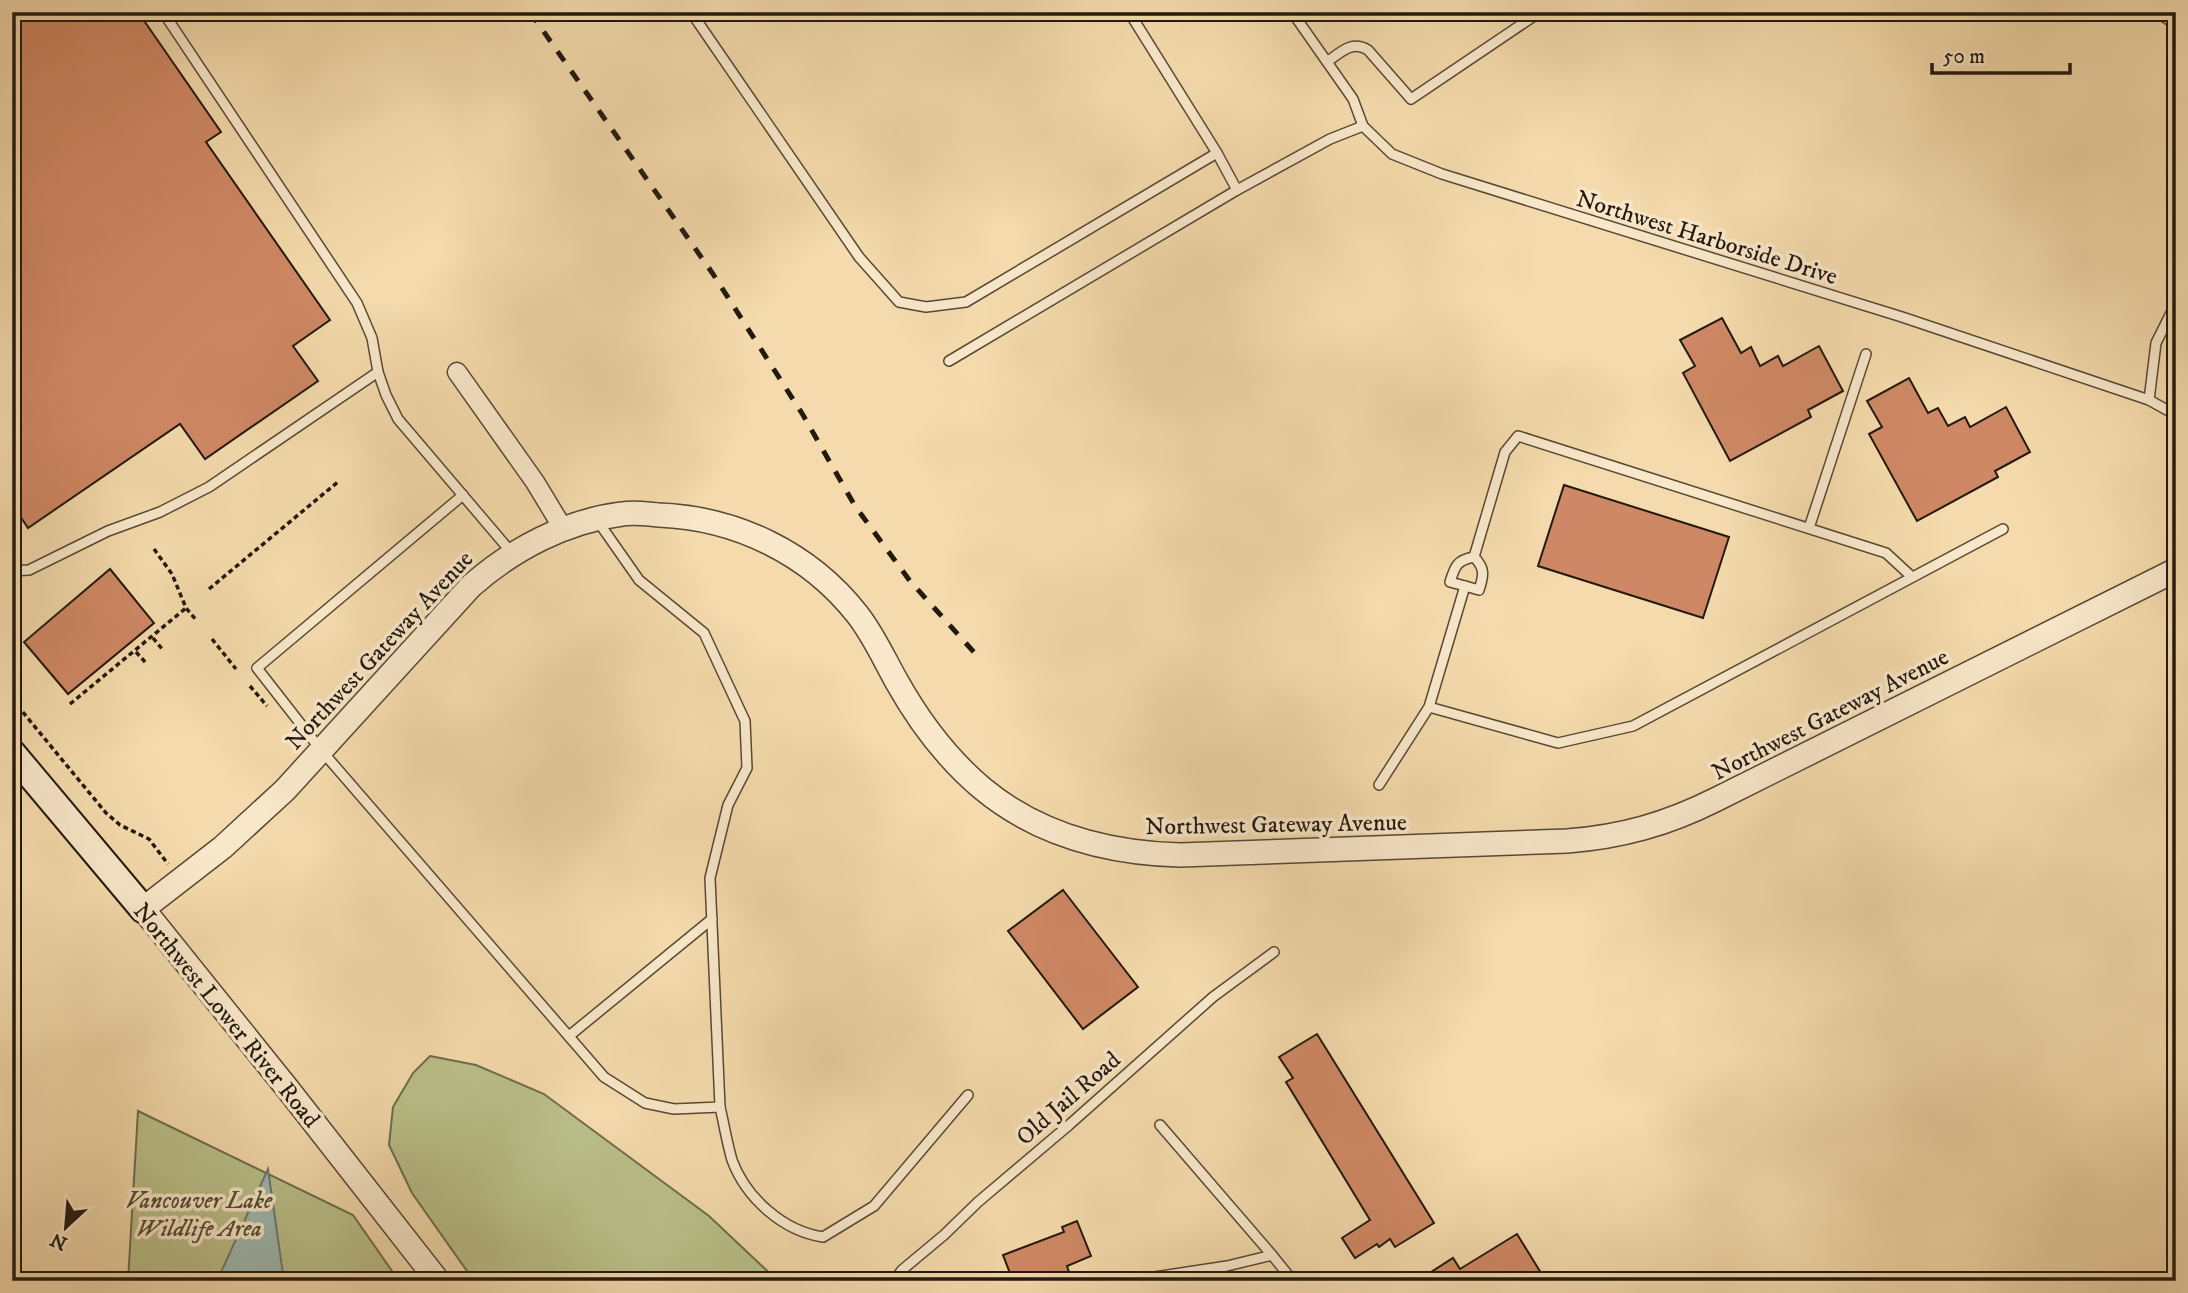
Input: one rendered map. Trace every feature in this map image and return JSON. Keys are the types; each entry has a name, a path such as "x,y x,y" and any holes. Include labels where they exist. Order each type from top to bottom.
{"main road":[{"name":"Northwest Lower River Road","path":"12,753 143,909"}],"street":[{"path":"457,372 535,482 564,530"},
{"name":"Northwest Gateway Avenue","path":"143,909 223,847 261,813 471,586 493,566 513,553 564,530 625,513 670,515 714,522 739,529 775,545 808,566 857,614 916,714 936,742 983,789 1007,807 1060,834 1124,851 1181,855 1593,839 1655,826 1685,815 2176,570"},
{"name":"Northwest Lower River Road","path":"143,909 438,1281"}],"lane":[{"path":"163,12 357,303 372,338 378,372 386,395 398,419 513,553"},
{"path":"691,12 859,257 899,302 926,307 966,302 1217,153"},
{"path":"1129,12 1237,190"},
{"name":"Northwest Harborside Drive","path":"1292,12 1353,99 1363,126 1392,153 1442,174 1889,313 2149,400 2176,415"},
{"path":"1327,62 1351,46 1360,45 1368,50 1411,99 1540,12"},
{"path":"2157,12 2176,24"},
{"path":"949,361 1237,190 1330,139 1363,126"},
{"path":"2149,400 2156,343 2176,303"},
{"path":"1810,528 1866,354"},
{"path":"12,571 29,570 108,531 160,512 209,487 378,372"},
{"path":"1474,557 1505,452 1518,436 1886,553 1912,578"},
{"path":"463,495 257,668 321,750 604,1077 645,1103 674,1109 720,1107"},
{"path":"596,519 639,580 704,633 745,721 747,768 728,805 710,878 720,1107 733,1162 755,1199 787,1226 808,1235 823,1237 874,1206 968,1095"},
{"path":"1429,707 1558,743 1633,726 2003,529"},
{"path":"1474,557 1481,564 1484,574 1479,590 1450,582 1455,565 1462,559 1474,557"},
{"path":"1379,785 1429,707 1465,586"},
{"path":"569,1036 712,919"},
{"name":"Old Jail Road","path":"894,1281 902,1270 978,1202 1213,996 1274,952"},
{"path":"1160,1125 1293,1281"},
{"path":"1128,1281 1227,1266 1272,1255"}],"path":[{"path":"209,589 340,481"},
{"path":"154,549 172,574 186,608 197,621"},
{"path":"70,704 186,608"},
{"path":"152,637 163,650"},
{"path":"212,639 236,668"},
{"path":"135,651 146,663"},
{"path":"250,686 265,703"},
{"name":"Northwest Lower River Road","path":"12,699 107,813 120,825 149,839 180,879"}],"green space":[{"path":"430,1056 476,1065 544,1094 709,1216 778,1281 474,1281 412,1193 389,1145 393,1107 413,1073"},
{"name":"Vancouver Lake Wildlife Area","path":"138,1111 353,1215 399,1281 128,1281"}],"water":[{"path":"268,1169 284,1281 217,1281"}],"building":[{"path":"12,12 138,12 221,132 206,142 330,320 293,346 318,381 205,459 180,424 28,528 12,504"},
{"path":"1722,318 1741,353 1751,347 1760,366 1778,356 1783,366 1819,346 1843,391 1808,410 1811,417 1730,461 1683,373 1695,366 1680,340"},
{"path":"1909,378 1928,413 1938,408 1948,426 1965,417 1970,427 2006,407 2030,452 1995,471 1998,477 1917,521 1869,434 1882,427 1867,401"},
{"path":"1564,485 1729,537 1703,618 1538,566"},
{"path":"110,569 154,623 68,694 24,642"},
{"path":"1063,890 1138,987 1083,1029 1008,931"},
{"path":"1317,1034 1434,1223 1395,1247 1390,1239 1355,1258 1342,1238 1370,1220 1286,1082 1293,1078 1279,1057"},
{"path":"1077,1221 1091,1256 1067,1266 1071,1278 1063,1281 1013,1281 1003,1255 1064,1232 1062,1227"},
{"path":"1517,1234 1546,1281 1417,1281 1453,1258 1460,1269"}],"railway":[{"path":"530,12 713,274 803,415 855,506 910,581 981,660"}]}
